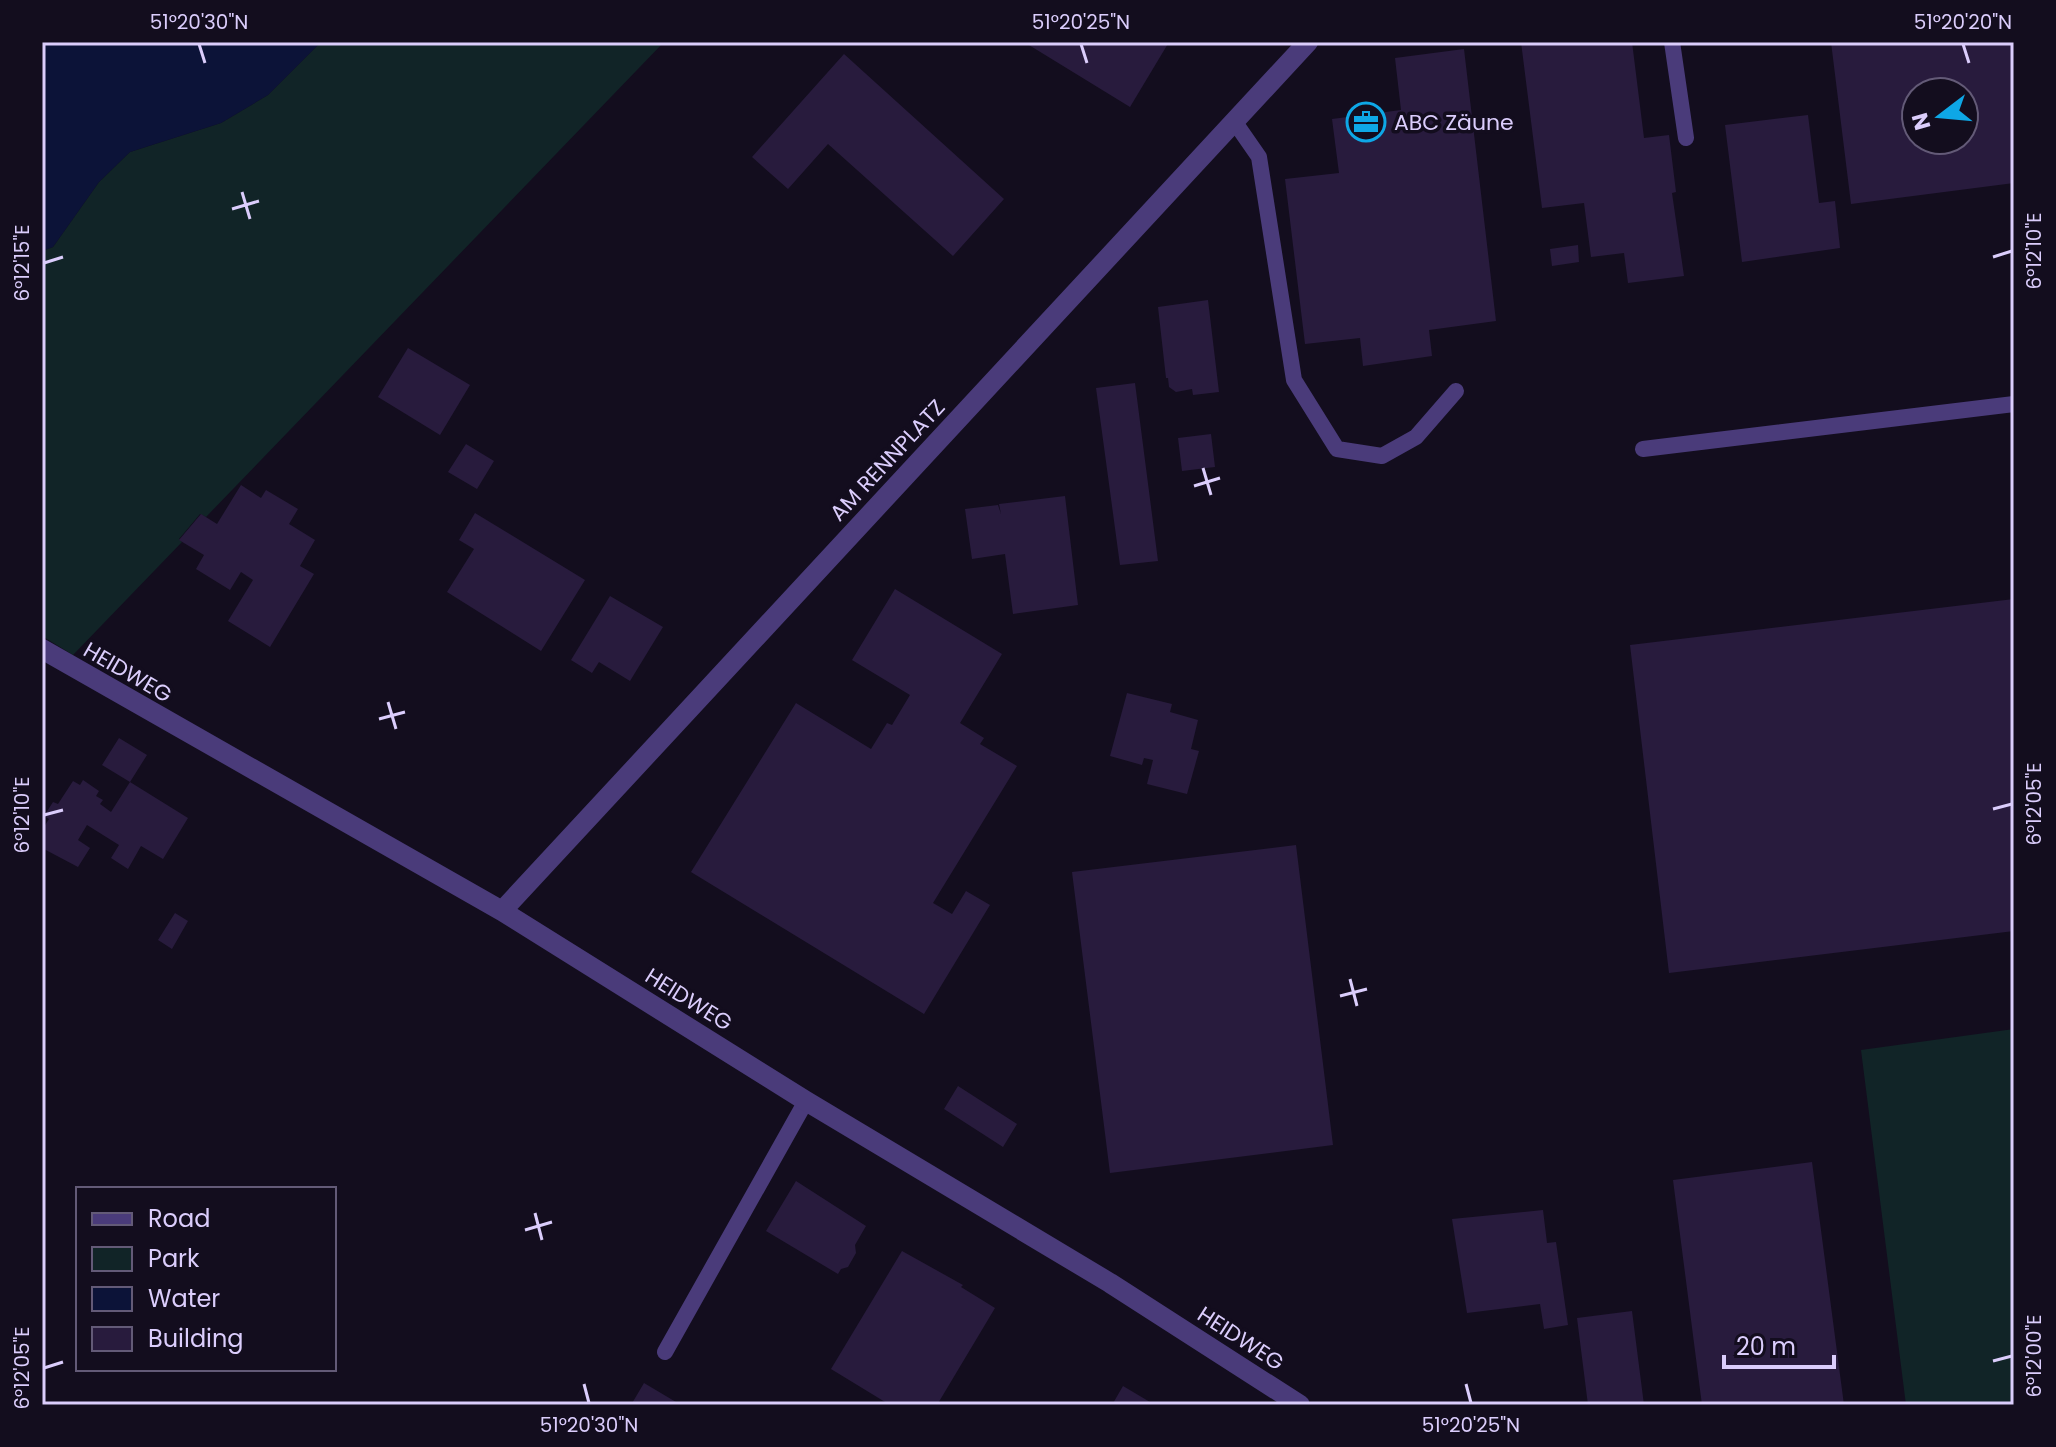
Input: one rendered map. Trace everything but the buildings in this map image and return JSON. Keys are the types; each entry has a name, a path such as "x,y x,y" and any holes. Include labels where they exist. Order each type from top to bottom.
{"street":[{"name":"AM RENNPLATZ","path":"502,911 1308,42"},
{"name":"HEIDWEG","path":"42,649 502,911 806,1101 1110,1283 1300,1405"}],"lane":[{"path":"1672,42 1686,138"},
{"path":"1234,121 1259,157 1294,380 1337,449 1382,456 1416,437 1456,391"},
{"path":"1643,449 2014,404"},
{"path":"665,1352 806,1101"}],"green space":[{"path":"321,42 664,42 206,517 200,514 179,539 182,542 73,655 42,636 42,251 53,247 99,182 130,152 221,123 268,95"},
{"path":"2014,1029 2014,1405 1906,1405 1861,1050"}],"water":[{"path":"42,42 321,42 268,95 221,123 130,152 99,182 53,247 42,251"}],"place":[{"name":"ABC Zäune","path":"1366,122"}]}
